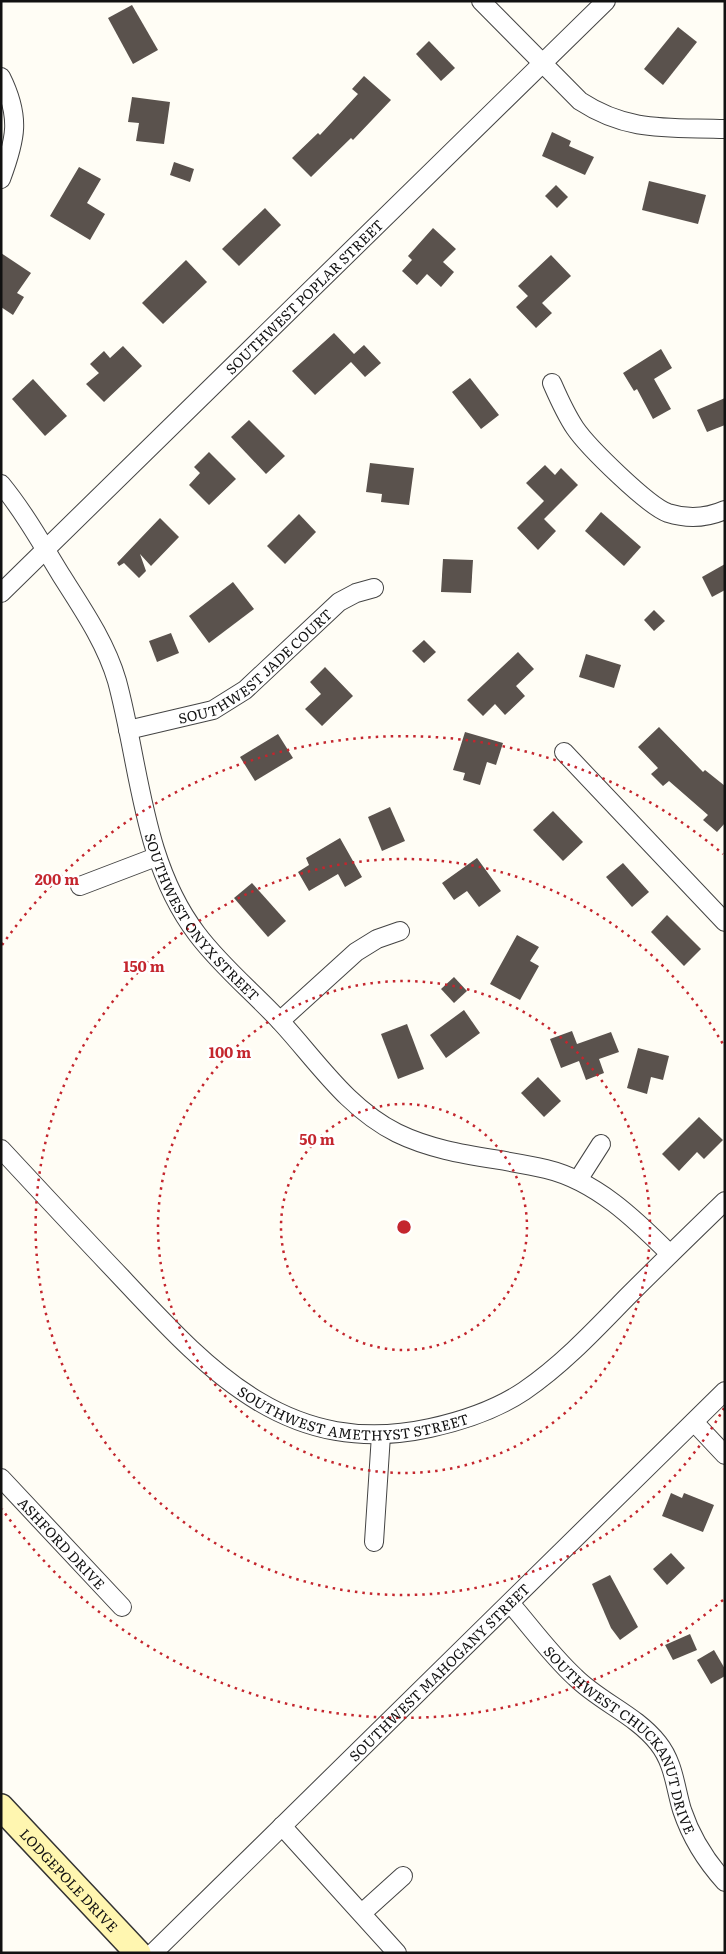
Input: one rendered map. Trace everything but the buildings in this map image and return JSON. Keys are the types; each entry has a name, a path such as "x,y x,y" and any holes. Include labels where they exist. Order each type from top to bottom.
{"street":[{"path":"481,1 580,101 597,112 622,122 646,126 725,129"},
{"name":"SOUTHWEST POPLAR STREET","path":"1,593 606,1"},
{"path":"1,77 10,95 16,120 13,147 1,179"},
{"path":"552,383 561,406 577,430 650,504 668,513 692,517 714,514 725,510"},
{"name":"SOUTHWEST ONYX STREET","path":"1,484 46,550 95,630 116,678 156,857 175,900 197,934 280,1021 350,1102 374,1120 425,1145 548,1169 578,1180 613,1202 640,1224 670,1254"},
{"name":"SOUTHWEST JADE COURT","path":"128,730 213,710 245,690 339,602 356,593 374,588"},
{"path":"564,752 725,922"},
{"path":"80,886 156,857"},
{"path":"280,1021 356,952 377,938 400,932"},
{"path":"578,1180 601,1144"},
{"name":"SOUTHWEST AMETHYST STREET","path":"1,1149 161,1320 208,1366 238,1390 271,1409 307,1423 344,1432 381,1435 415,1432 450,1424 488,1410 521,1393 575,1350 725,1201"},
{"name":"SOUTHWEST MAHOGANY STREET","path":"154,1953 725,1391"},
{"path":"694,1422 725,1454"},
{"path":"374,1542 381,1435"},
{"name":"ASHFORD DRIVE","path":"1,1478 122,1607"},
{"name":"SOUTHWEST CHUCKANUT DRIVE","path":"510,1603 575,1678 605,1702 634,1720 658,1743 671,1766 682,1810 696,1844 725,1882"},
{"name":"LODGEPOLE DRIVE","path":"1,1807 138,1953"},
{"path":"282,1826 397,1953"},
{"path":"362,1913 403,1876"}]}
